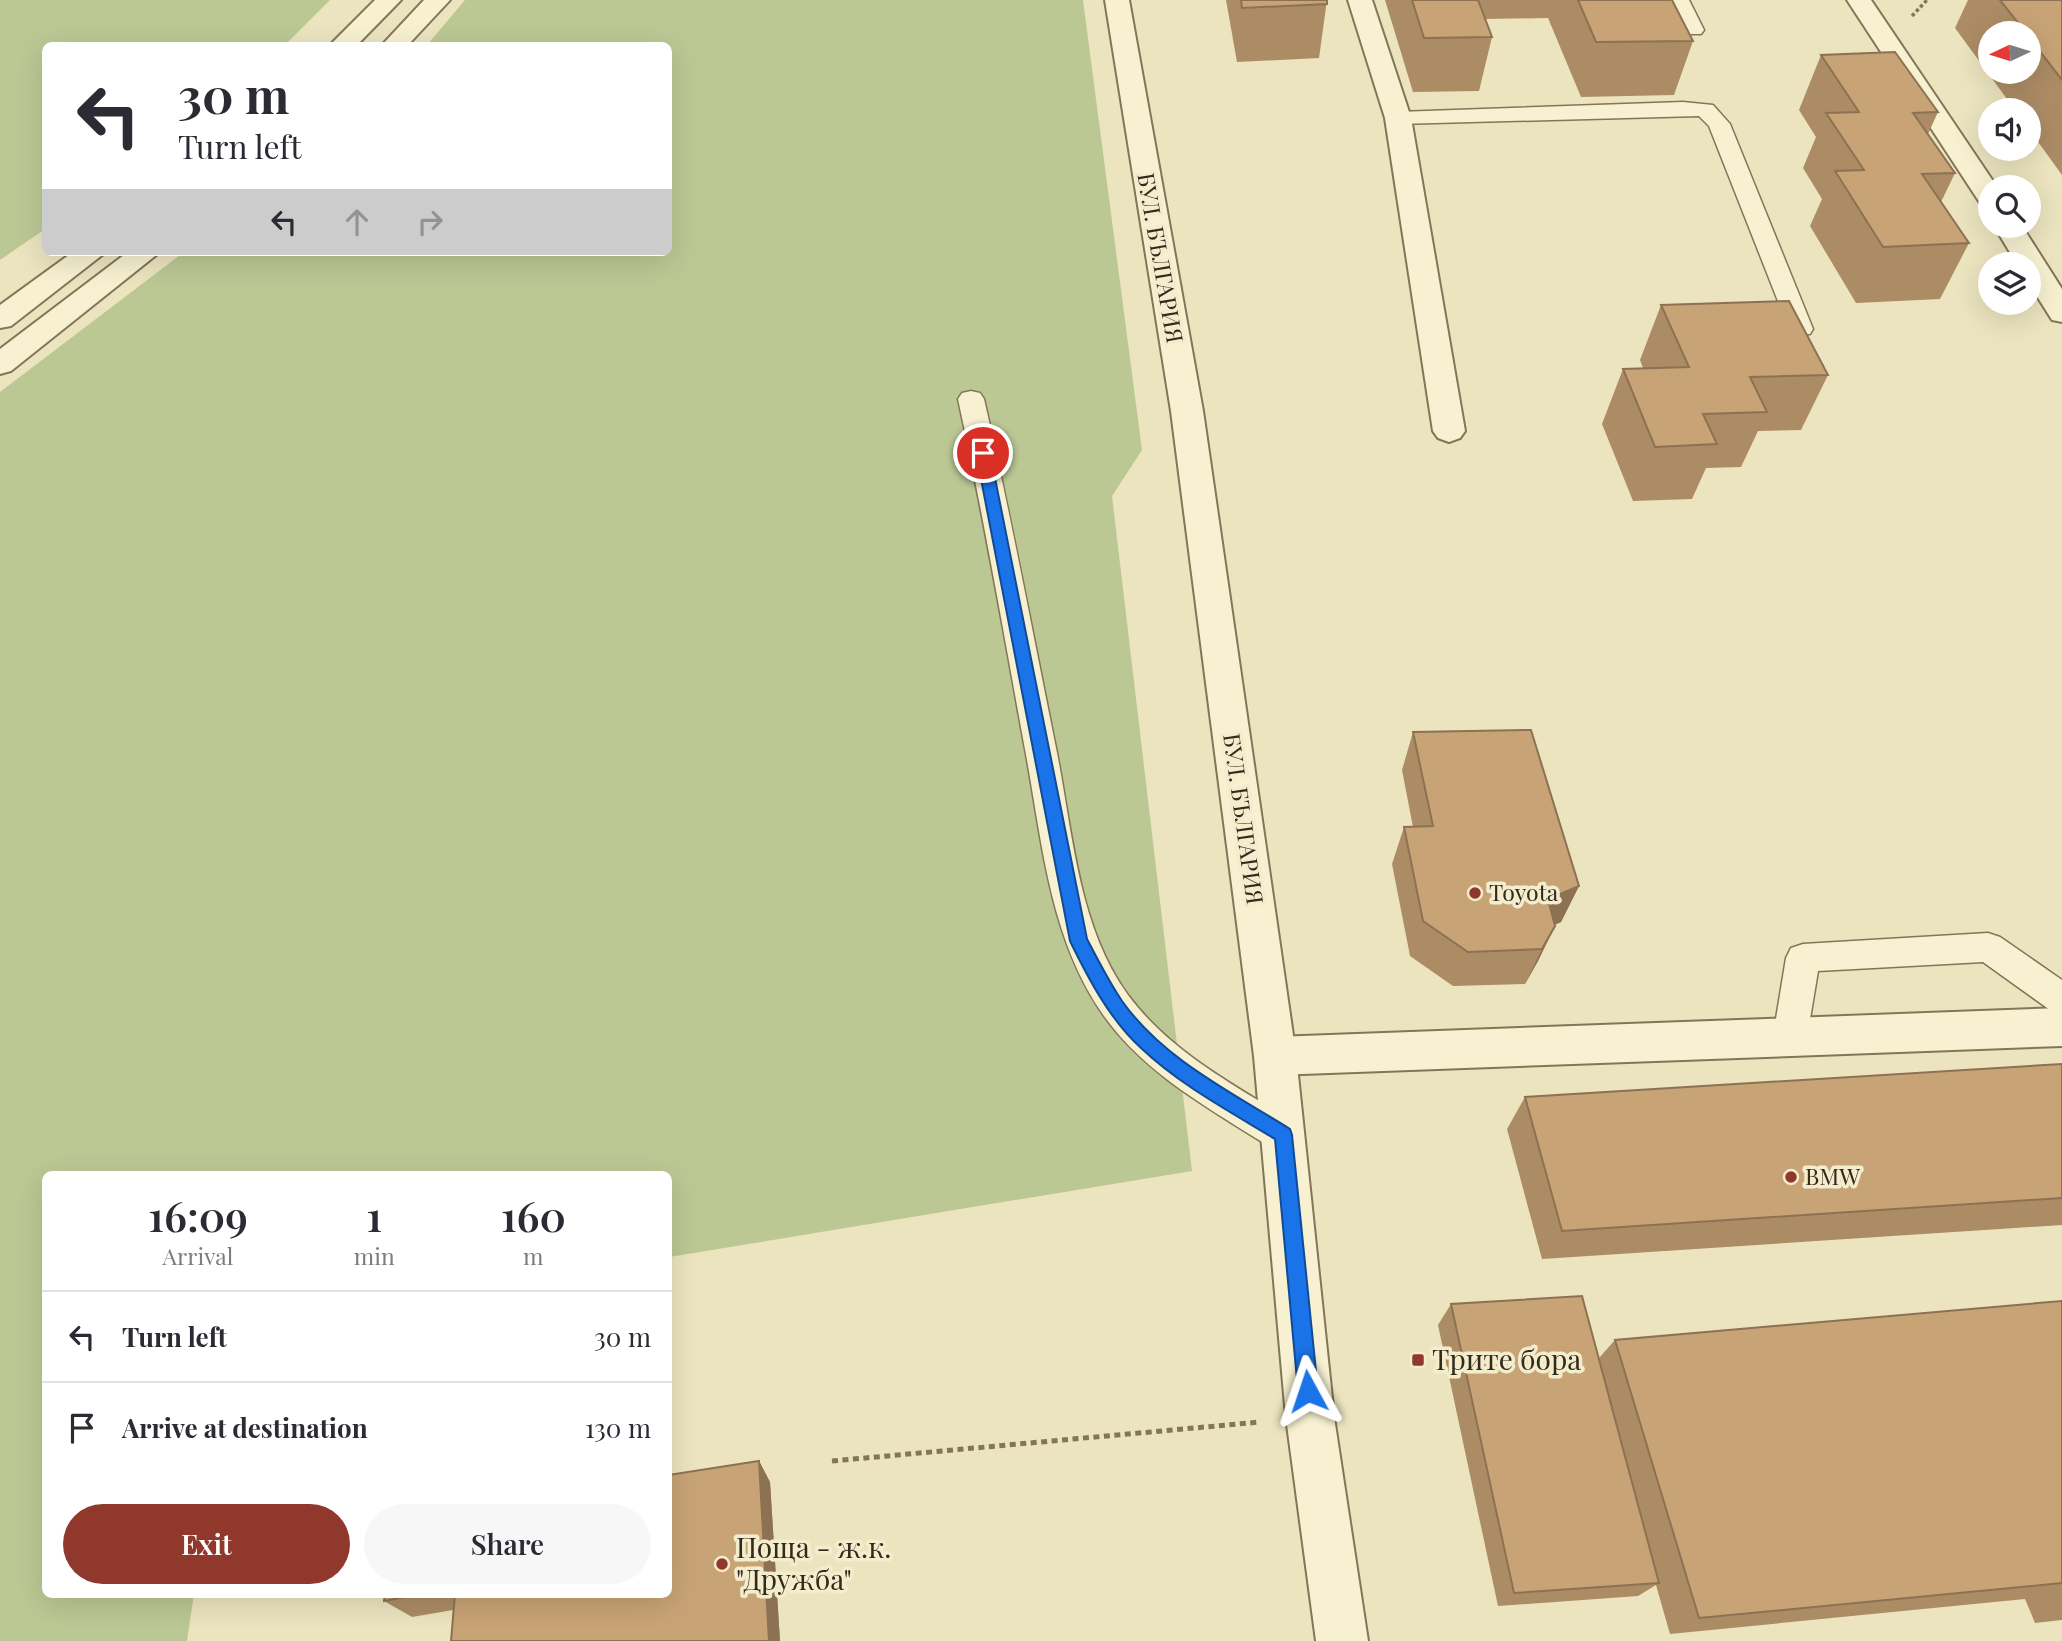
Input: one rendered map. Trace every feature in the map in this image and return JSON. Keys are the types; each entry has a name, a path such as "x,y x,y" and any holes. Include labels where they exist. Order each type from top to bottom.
{"street":[{"path":"345,42 389,0"},
{"path":"397,42 438,0"},
{"name":"БУЛ. БЪЛГАРИЯ","path":"1117,0 1187,411 1275,1056 1310,1417 1342,1641"},
{"path":"1360,0 1398,118 1450,431"},
{"path":"1859,0 1978,179"},
{"path":"2015,238 2062,313"},
{"path":"0,319 87,256"},
{"path":"0,364 141,256"},
{"path":"1275,1056 2062,1027"}],"lane":[{"path":"1679,0 1694,30"},
{"path":"1398,118 1683,107 1705,110 1719,124 1801,329"},
{"path":"971,399 995,506 1079,941 1116,1007 1146,1041 1180,1070 1283,1135"},
{"path":"1790,1037 1803,958 1987,947 2062,999"}],"path":[{"path":"832,1461 1310,1417"}],"green space":[{"path":"0,0 330,0 288,42 42,42 42,231 0,260"},
{"path":"465,0 1083,0 1142,450 1112,496 1192,1171 672,1257 672,1171 42,1171 42,1598 193,1598 187,1641 0,1641 0,392 179,256 672,256 672,42 430,42"}],"building":[{"path":"1241,0 1327,0 1327,4 1242,8"},
{"path":"1412,0 1478,0 1492,37 1424,38"},
{"path":"1578,0 1672,0 1693,41 1596,42"},
{"path":"2000,0 2062,0 2062,80 2041,53 2041,21 2017,21"},
{"path":"1895,52 1938,112 1913,113 1955,173 1922,174 1969,243 1883,247 1835,171 1864,170 1826,113 1859,112 1821,55"},
{"path":"1789,301 1828,375 1750,377 1767,412 1703,414 1717,444 1655,447 1623,369 1689,367 1661,305"},
{"name":"Toyota","path":"1531,730 1579,886 1548,899 1555,926 1542,949 1468,952 1423,921 1404,827 1433,826 1413,732"},
{"name":"BMW","path":"2062,1064 2062,1198 1562,1231 1525,1097"},
{"path":"1582,1296 1659,1583 1514,1593 1451,1304"},
{"path":"2062,1301 2062,1583 1699,1618 1615,1340"},
{"name":"Поща - ж.к. \"Дружба\"","path":"759,1461 769,1641 451,1641 455,1598 672,1598 672,1474"}],"place":[{"name":"Toyota","path":"1475,893"},
{"name":"BMW","path":"1791,1177"},
{"name":"Трите бора","path":"1418,1360"},
{"name":"Поща - ж.к. \"Дружба\"","path":"722,1564"}],"route":[{"path":"983,453 1079,941 1095,974 1116,1007 1146,1041 1180,1070 1283,1135 1308,1391"}]}
